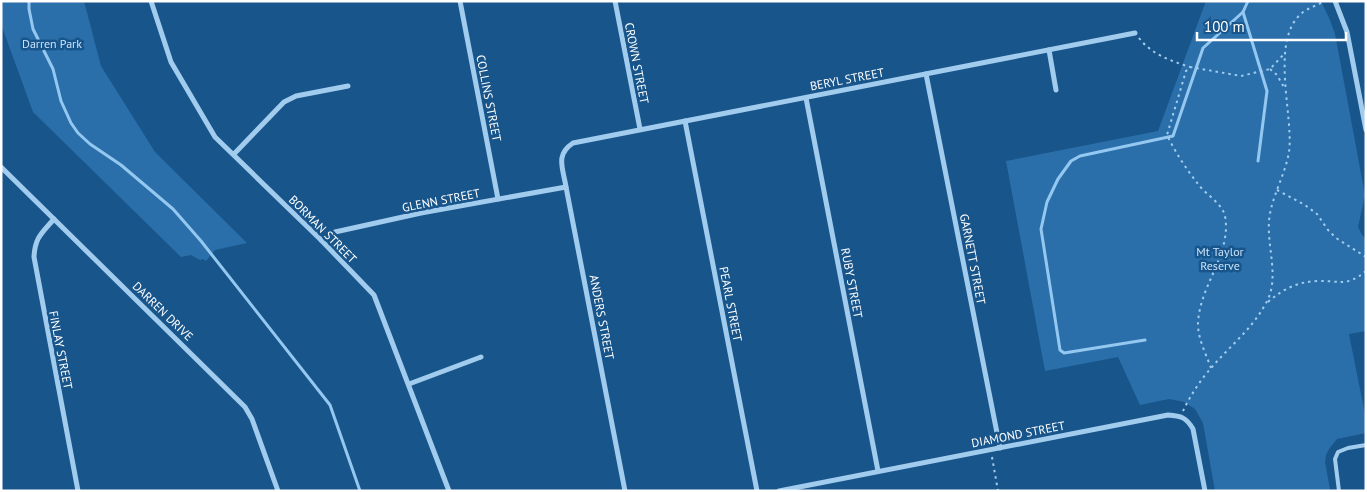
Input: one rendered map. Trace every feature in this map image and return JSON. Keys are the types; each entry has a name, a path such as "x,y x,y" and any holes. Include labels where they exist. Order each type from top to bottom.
{"street":[{"name":"BORMAN STREET","path":"151,1 171,62 215,137 321,240 374,295 449,491"},
{"name":"COLLINS STREET","path":"460,1 498,199"},
{"name":"CROWN STREET","path":"615,1 640,129"},
{"path":"1335,1 1347,32 1366,130"},
{"name":"BERYL STREET","path":"564,148 573,142 1135,33"},
{"path":"1049,50 1056,90"},
{"name":"GARNETT STREET","path":"926,74 1000,448"},
{"path":"234,154 284,102 296,96 348,86"},
{"name":"RUBY STREET","path":"806,98 878,472"},
{"name":"PEARL STREET","path":"685,121 757,491"},
{"name":"ANDERS STREET","path":"564,148 561,156 566,187 625,491"},
{"name":"DARREN DRIVE","path":"1,167 245,407 252,419 278,491"},
{"name":"GLENN STREET","path":"321,240 334,232 566,187"},
{"name":"FINLAY STREET","path":"54,219 39,236 34,245 34,257 78,491"},
{"path":"409,384 481,357"},
{"name":"DIAMOND STREET","path":"779,491 1168,415 1181,416"},
{"path":"1181,416 1188,420 1193,429 1205,491"}],"lane":[{"path":"1340,491 1335,459 1338,452 1366,445"}],"path":[{"path":"1267,303 1273,286 1268,236 1269,219 1276,189 1289,152 1290,138 1285,89 1285,53 1293,24 1302,13 1325,1"},
{"path":"1135,33 1145,46 1170,61 1190,67 1241,76 1270,69 1285,53"},
{"path":"1190,67 1186,71 1168,135 1197,183 1221,207 1226,220 1222,250 1208,282 1199,315 1199,334 1211,368"},
{"path":"1270,69 1277,75 1285,89"},
{"path":"1276,189 1306,205 1317,214 1336,238 1366,257"},
{"path":"1181,416 1211,368 1248,329 1267,303 1286,288 1296,284 1318,281 1346,282 1356,279 1366,271"},
{"path":"990,450 998,491"}],"green space":[{"name":"Darren Park","path":"1,1 84,1 101,66 155,152 247,243 215,250 206,261 191,255 181,257 33,112 1,24"},
{"name":"Mt Taylor Reserve","path":"1206,1 1321,1 1335,34 1365,195 1358,227 1366,239 1366,331 1349,334 1366,419 1366,433 1337,439 1329,449 1325,462 1329,491 1215,491 1203,423 1195,409 1184,402 1169,399 1140,405 1118,357 1045,371 1006,161 1158,131"}],"waterway":[{"path":"29,1 33,29 53,69 61,101 71,123 78,133 90,144 121,165 173,209 201,241 330,405 360,491"},
{"path":"1145,340 1064,353 1060,350 1041,229 1047,202 1058,179 1071,161 1080,156 1173,136 1203,48 1243,12 1248,1"},
{"path":"1243,12 1267,91 1258,161"}]}
